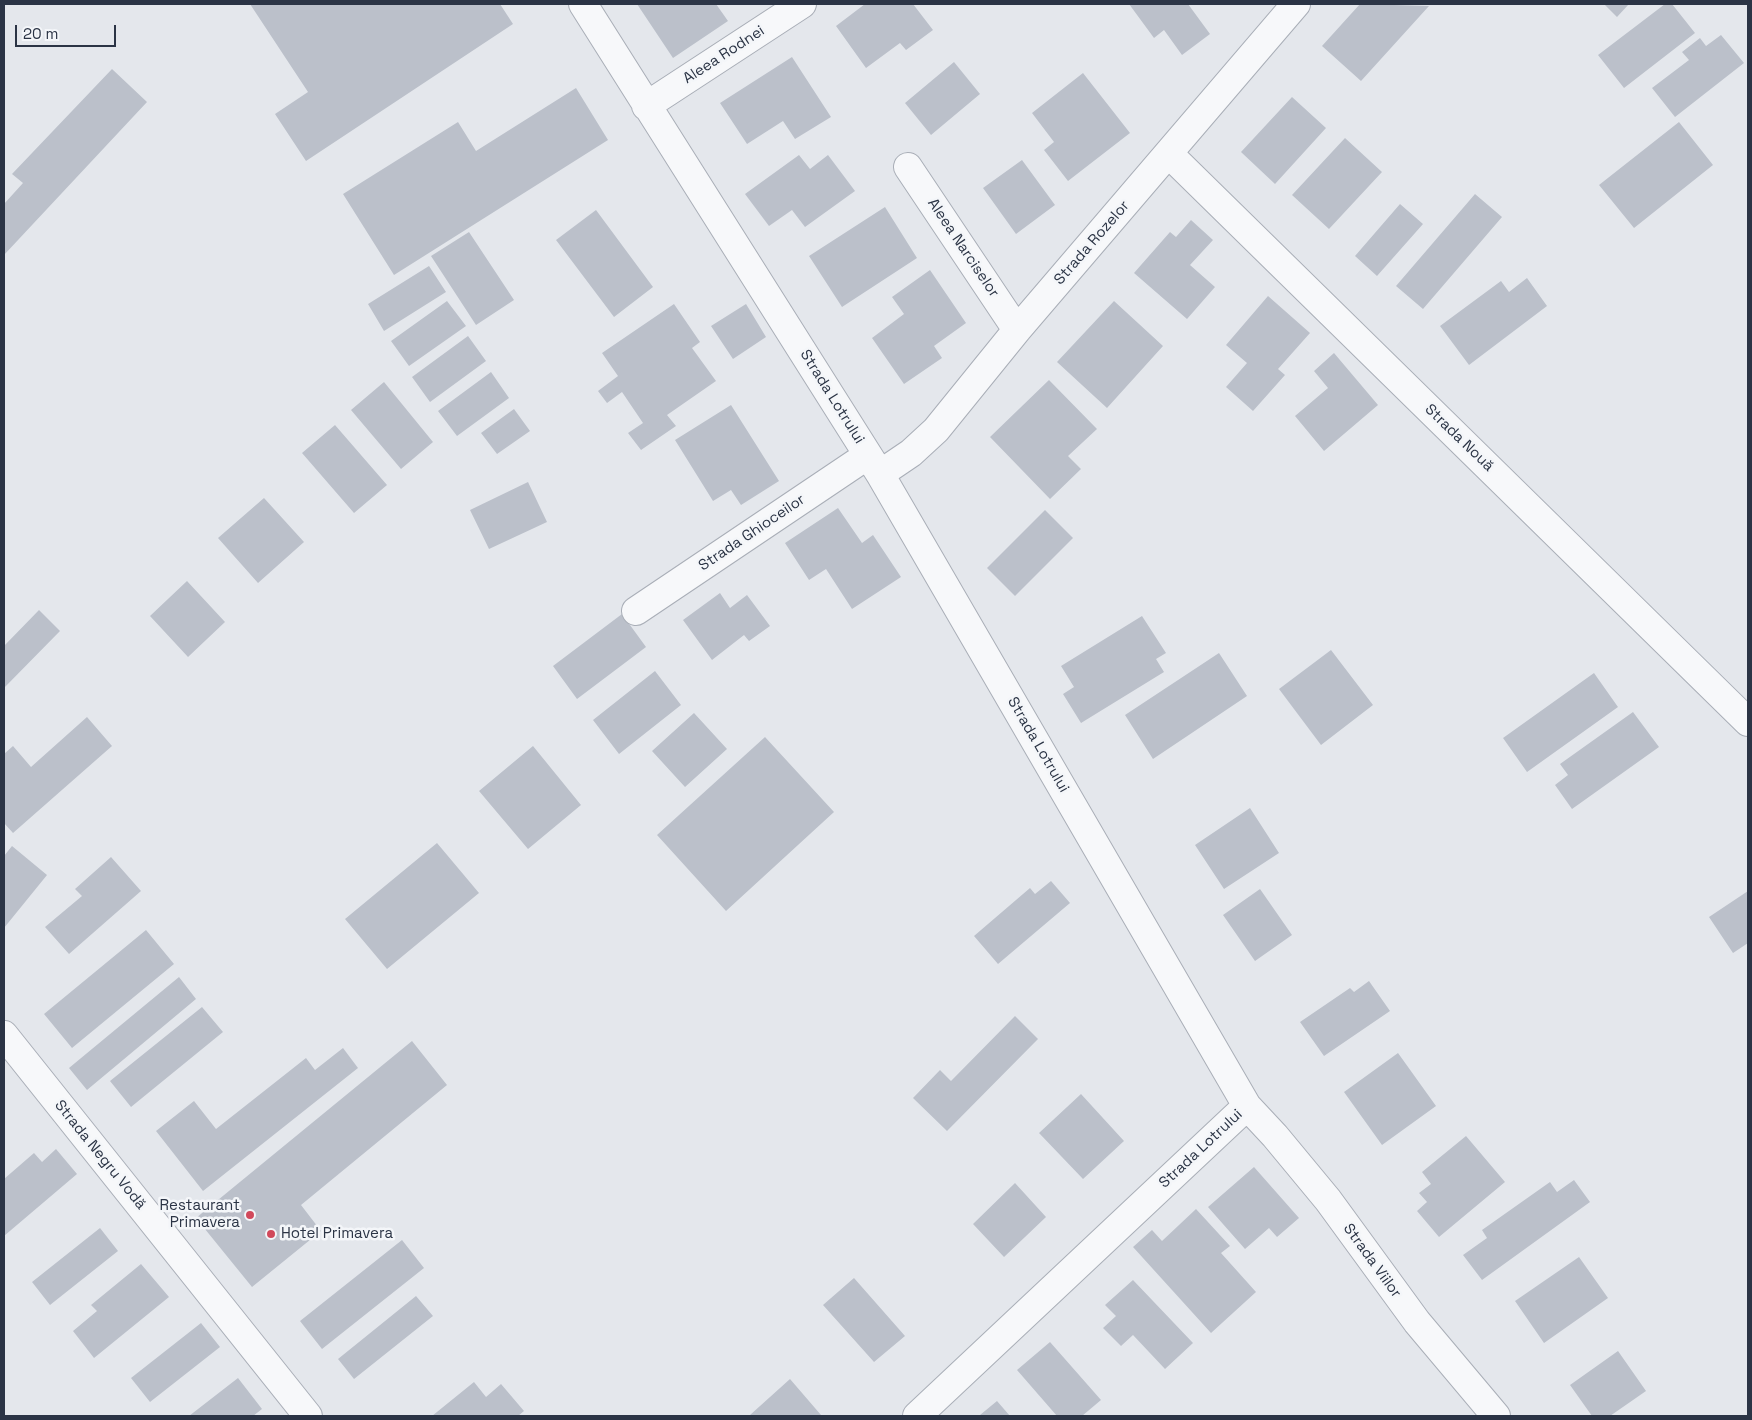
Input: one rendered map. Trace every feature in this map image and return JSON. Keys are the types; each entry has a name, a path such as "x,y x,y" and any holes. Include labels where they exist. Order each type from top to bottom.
{"street":[{"name":"Strada Lotrului","path":"583,4 874,464 1248,1106 917,1416"},
{"name":"Aleea Rodnei","path":"646,106 802,4"},
{"name":"Strada Rozelor","path":"874,464 911,452 936,430 1017,330 1296,4"},
{"name":"Strada Nouă","path":"1169,154 1748,722"},
{"name":"Aleea Narciselor","path":"908,167 1017,330"},
{"name":"Strada Ghioceilor","path":"636,610 874,464"},
{"name":"Strada Negru Vodă","path":"4,1035 308,1416"},
{"name":"Strada Viilor","path":"1248,1106 1328,1200 1417,1322 1496,1416"}],"building":[{"path":"250,4 500,4 513,24 306,161 275,114 308,92"},
{"path":"637,4 716,4 728,21 673,58"},
{"path":"865,4 913,4 933,30 906,50 900,43 866,68 836,26"},
{"path":"1129,4 1188,4 1210,34 1182,55 1164,30 1154,38"},
{"path":"1360,4 1429,6 1361,81 1322,46"},
{"path":"1604,4 1629,4 1617,17"},
{"path":"1665,4 1672,4 1695,33 1624,88 1598,55"},
{"path":"1721,35 1744,63 1675,117 1652,88 1689,60 1682,52 1700,38 1706,46"},
{"path":"792,57 831,117 795,139 783,121 747,144 720,103"},
{"path":"954,62 980,94 931,135 905,103"},
{"path":"112,69 147,102 4,255 4,204 23,183 12,174"},
{"path":"1083,73 1130,133 1068,181 1044,150 1054,142 1032,113"},
{"path":"576,88 608,140 394,275 343,194 458,122 476,151"},
{"path":"1292,97 1326,128 1275,184 1241,152"},
{"path":"1679,122 1713,165 1634,228 1599,185"},
{"path":"1345,138 1382,172 1329,229 1292,195"},
{"path":"799,155 810,169 828,155 855,191 805,227 792,210 769,226 745,194"},
{"path":"1022,160 1055,205 1016,234 983,188"},
{"path":"1475,194 1502,217 1423,309 1396,286"},
{"path":"1400,204 1423,224 1377,276 1355,256"},
{"path":"885,207 917,258 842,307 809,256"},
{"path":"596,210 653,287 614,317 556,240"},
{"path":"1191,220 1213,240 1190,265 1215,287 1187,319 1134,273 1170,232 1176,237"},
{"path":"469,232 514,300 476,325 431,256"},
{"path":"429,266 446,292 384,331 368,304"},
{"path":"930,270 966,323 934,346 942,358 904,384 872,338 904,314 892,297"},
{"path":"1527,278 1547,306 1469,365 1440,326 1501,281 1509,292"},
{"path":"1268,296 1310,333 1278,369 1285,375 1253,411 1226,387 1247,363 1226,345"},
{"path":"447,301 466,326 409,366 391,341"},
{"path":"1114,301 1163,346 1107,408 1057,362"},
{"path":"674,304 700,342 692,348 716,381 667,415 676,426 641,450 628,433 643,423 622,392 607,403 598,391 618,376 602,353"},
{"path":"746,304 766,337 733,359 711,326"},
{"path":"468,336 486,361 430,402 412,377"},
{"path":"1334,353 1378,405 1324,451 1295,416 1328,388 1314,371"},
{"path":"491,372 509,398 457,436 438,411"},
{"path":"1049,380 1097,429 1068,456 1081,469 1050,499 990,437"},
{"path":"384,382 433,442 401,469 351,410"},
{"path":"731,405 779,481 741,505 731,490 713,501 675,440"},
{"path":"514,409 530,431 497,454 481,433"},
{"path":"335,425 387,485 354,513 302,453"},
{"path":"528,482 547,522 489,549 470,510"},
{"path":"264,498 304,542 258,583 218,538"},
{"path":"838,508 862,543 873,535 901,577 852,609 826,569 809,580 785,543"},
{"path":"1045,510 1073,538 1015,596 987,568"},
{"path":"187,581 225,622 188,657 150,616"},
{"path":"720,593 730,608 747,595 770,626 749,641 744,635 712,660 683,620"},
{"path":"39,610 60,631 4,688 4,646"},
{"path":"622,614 646,647 577,699 553,666"},
{"path":"1142,616 1166,653 1156,659 1164,672 1081,723 1063,694 1074,687 1061,666"},
{"path":"1331,650 1373,705 1321,745 1279,689"},
{"path":"1219,653 1247,696 1153,759 1125,715"},
{"path":"655,671 681,705 619,754 593,720"},
{"path":"1594,673 1618,707 1527,772 1503,738"},
{"path":"1633,712 1659,747 1572,809 1555,785 1568,775 1560,764"},
{"path":"694,713 727,749 685,787 652,751"},
{"path":"87,717 112,746 13,833 4,823 4,754 13,746 31,767"},
{"path":"765,737 834,812 726,911 657,835"},
{"path":"533,746 581,805 528,849 479,791"},
{"path":"1250,808 1279,853 1224,889 1195,845"},
{"path":"437,843 479,893 387,969 345,919"},
{"path":"12,846 47,875 4,928 4,856"},
{"path":"111,857 141,891 69,954 45,927 82,896 75,889"},
{"path":"1051,881 1070,903 998,964 974,936 1030,888 1035,894"},
{"path":"1260,889 1292,935 1255,961 1223,915"},
{"path":"1748,891 1748,943 1733,953 1709,917"},
{"path":"146,930 174,964 72,1048 44,1014"},
{"path":"179,977 196,999 87,1090 69,1068"},
{"path":"1369,981 1390,1011 1324,1056 1300,1022 1350,988 1354,992"},
{"path":"202,1007 223,1032 131,1107 110,1081"},
{"path":"1015,1016 1038,1039 947,1131 913,1098 940,1070 951,1081"},
{"path":"412,1041 447,1085 301,1205 321,1231 252,1287 196,1218"},
{"path":"343,1048 358,1068 203,1191 156,1131 194,1101 216,1129 306,1058 315,1070"},
{"path":"1398,1053 1436,1106 1382,1145 1344,1092"},
{"path":"1081,1094 1124,1141 1083,1179 1039,1133"},
{"path":"1466,1136 1505,1182 1439,1237 1417,1211 1427,1202 1419,1193 1431,1184 1422,1172"},
{"path":"56,1149 77,1174 4,1236 4,1179 34,1153 42,1162"},
{"path":"1254,1167 1299,1218 1277,1237 1269,1228 1245,1249 1208,1207"},
{"path":"1574,1180 1590,1202 1482,1280 1463,1255 1487,1238 1482,1230 1550,1182 1557,1192"},
{"path":"1015,1183 1046,1217 1004,1257 973,1224"},
{"path":"1196,1209 1230,1246 1221,1253 1256,1292 1211,1333 1133,1247 1152,1230 1162,1241"},
{"path":"100,1228 118,1251 50,1305 32,1282"},
{"path":"402,1240 424,1268 322,1349 300,1321"},
{"path":"1579,1257 1608,1298 1544,1343 1515,1301"},
{"path":"141,1264 169,1297 94,1358 73,1331 97,1311 91,1305"},
{"path":"854,1278 905,1336 874,1362 823,1305"},
{"path":"1133,1280 1193,1343 1165,1369 1133,1335 1121,1346 1103,1328 1116,1316 1105,1305"},
{"path":"416,1296 433,1316 354,1379 338,1359"},
{"path":"201,1323 220,1347 150,1402 131,1378"},
{"path":"1050,1342 1101,1400 1082,1416 1057,1416 1017,1370"},
{"path":"1618,1351 1646,1391 1610,1416 1592,1416 1570,1385"},
{"path":"238,1378 262,1409 253,1416 189,1416"},
{"path":"790,1379 821,1415 750,1415"},
{"path":"474,1382 486,1397 501,1384 524,1411 518,1416 432,1416"},
{"path":"997,1401 1010,1416 980,1415"}],"place":[{"name":"Restaurant Primavera","path":"250,1215"},
{"name":"Hotel Primavera","path":"271,1234"}]}
